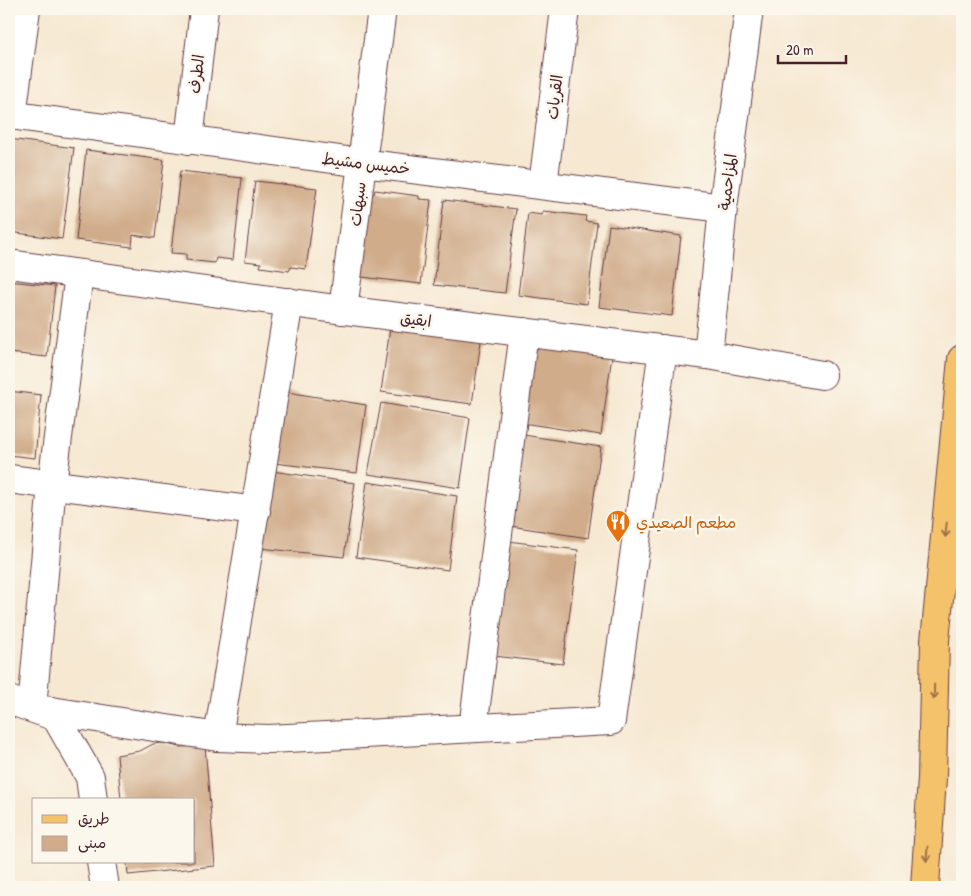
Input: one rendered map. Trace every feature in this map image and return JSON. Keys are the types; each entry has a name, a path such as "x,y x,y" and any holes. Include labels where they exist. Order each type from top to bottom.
{"main road":[{"path":"925,887 932,778 935,641 962,359"}],"street":[{"path":"10,116 26,9"},
{"name":"الطرف","path":"189,140 204,9"},
{"name":"سبهات","path":"343,310 382,9"},
{"name":"القريات","path":"543,185 565,9"},
{"name":"المزاحمية","path":"708,355 723,208 748,9"},
{"name":"خميس مشيط","path":"10,116 362,163 723,208"},
{"name":"ابقيق","path":"9,264 343,310 708,355 822,375"},
{"path":"20,704 52,484 79,274"},
{"path":"218,737 289,302"},
{"path":"472,728 524,332"},
{"path":"20,704 218,737 268,739 611,721 663,349"},
{"path":"9,479 256,511"},
{"path":"20,704 56,717 90,777 93,798"},
{"path":"101,864 105,887"}],"building":[{"path":"9,139 74,148 62,239 9,232"},
{"path":"86,150 164,160 155,238 133,235 132,247 76,240"},
{"path":"180,171 242,178 233,260 216,258 215,263 186,260 186,254 171,253"},
{"path":"255,181 317,188 306,269 291,267 289,271 260,267 261,263 245,261"},
{"path":"375,190 419,196 419,199 431,200 421,284 353,276 363,193 374,194"},
{"path":"444,200 516,209 505,293 434,285"},
{"path":"543,211 586,216 585,221 597,223 587,304 518,295 528,213 542,215"},
{"path":"609,225 681,236 672,316 599,307"},
{"path":"9,281 55,286 47,357 9,353"},
{"path":"391,321 482,334 472,404 381,392"},
{"path":"528,336 613,348 601,435 516,422"},
{"path":"9,391 41,395 35,458 9,455"},
{"path":"281,391 366,405 357,473 274,463"},
{"path":"381,403 470,418 460,488 368,474"},
{"path":"517,434 601,447 588,538 504,525"},
{"path":"272,471 355,483 344,557 260,548"},
{"path":"367,482 457,496 448,570 356,557"},
{"path":"508,541 578,550 563,664 494,656"},
{"path":"162,743 180,747 205,746 215,866 128,875 127,864 195,864 195,798 121,798 117,755 140,751 153,744"}],"place":[{"name":"مطعم الصعيدي","path":"618,543"}]}
